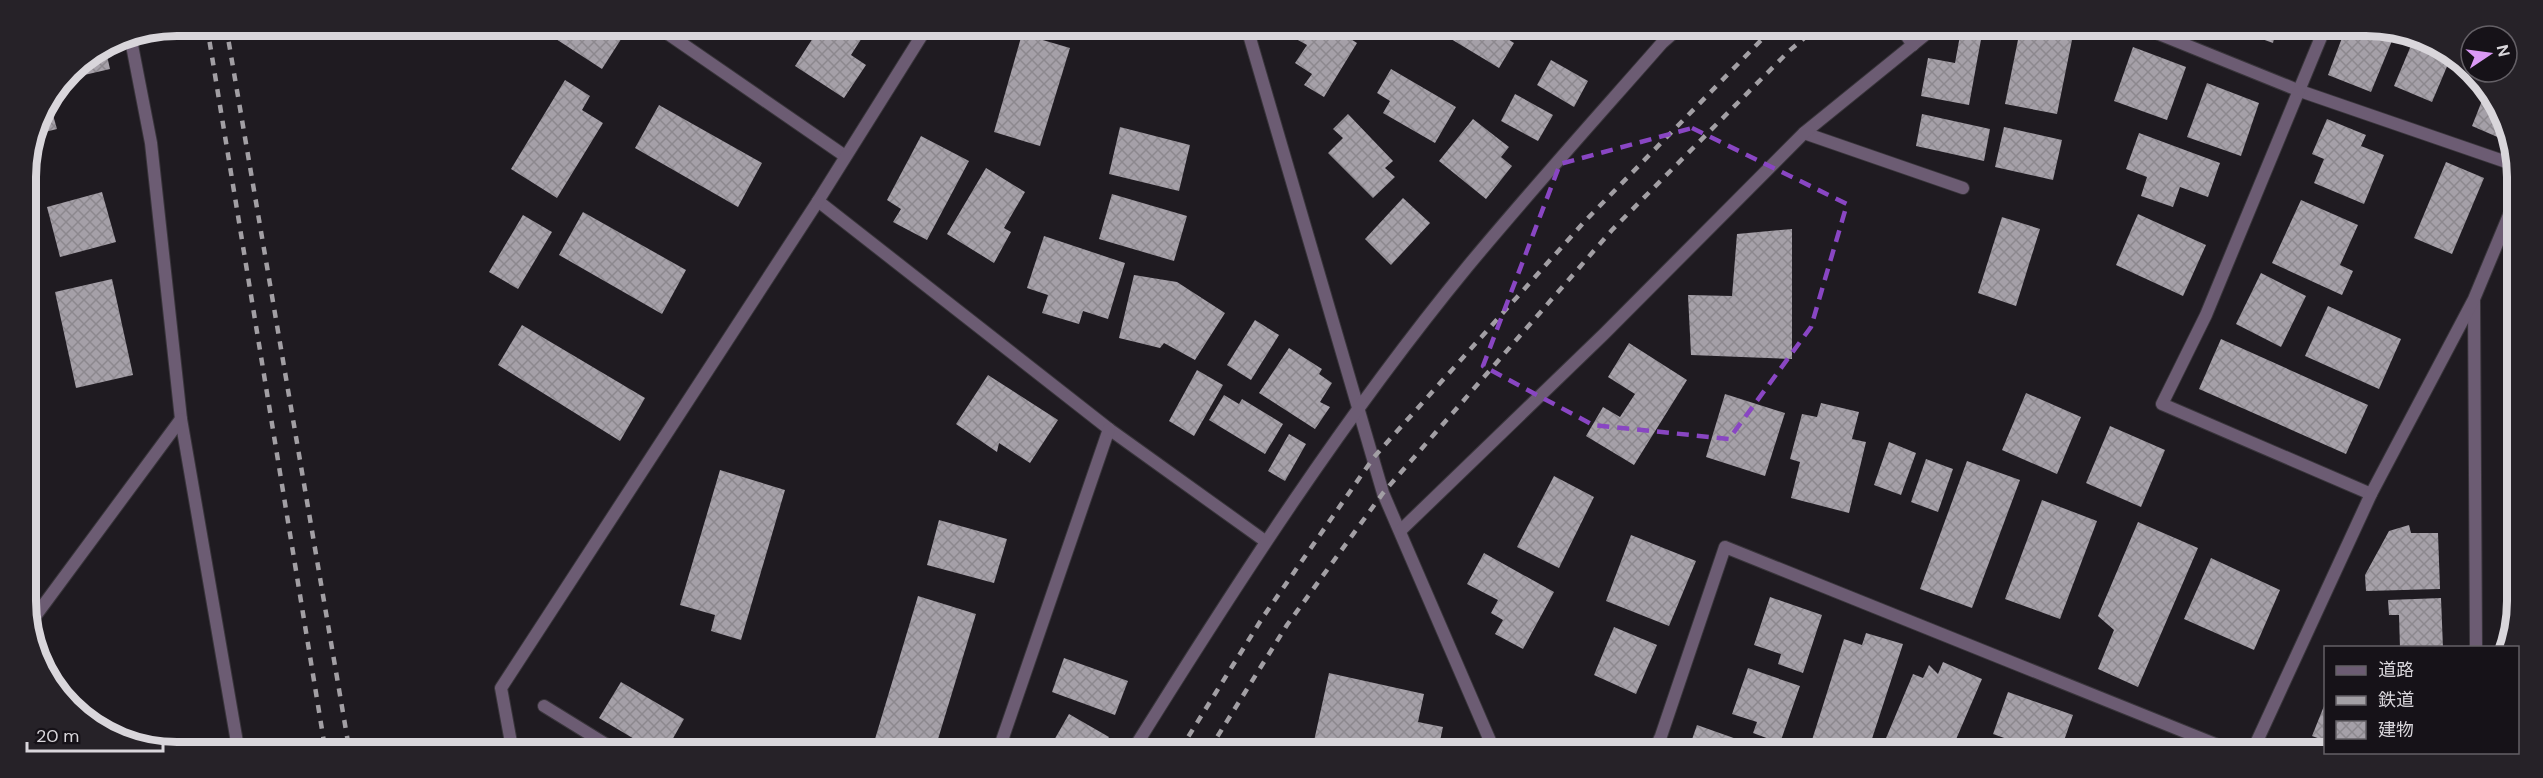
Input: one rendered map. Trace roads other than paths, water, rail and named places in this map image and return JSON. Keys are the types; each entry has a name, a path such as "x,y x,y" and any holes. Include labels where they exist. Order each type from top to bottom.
{"street":[{"path":"670,36 845,156"},
{"path":"511,742 501,688 818,201 921,36"},
{"path":"1249,36 1383,493 1491,742"},
{"path":"1138,742 1266,541 1359,410 1468,266 1670,36"},
{"path":"1907,36 1913,45"},
{"path":"1400,531 1604,334 1804,133 1924,36"},
{"path":"2164,36 2300,91 2506,162"},
{"path":"2322,36 2206,315 2163,404 2371,494"},
{"path":"132,43 151,143 181,419 237,742"},
{"path":"1804,133 1963,188"},
{"path":"818,201 1109,429 1266,541"},
{"path":"2257,742 2371,494 2474,299 2507,220"},
{"path":"2474,299 2476,646"},
{"path":"37,614 181,419"},
{"path":"1001,742 1109,429"},
{"path":"1658,742 1725,547 2210,742"},
{"path":"544,706 602,742"}],"railway":[{"path":"209,36 324,742"},
{"path":"228,36 348,742"},
{"path":"1185,742 1263,617 1374,457 1586,220 1765,36"},
{"path":"1214,742 1287,625 1383,493 1612,230 1789,51 1807,36"}]}
